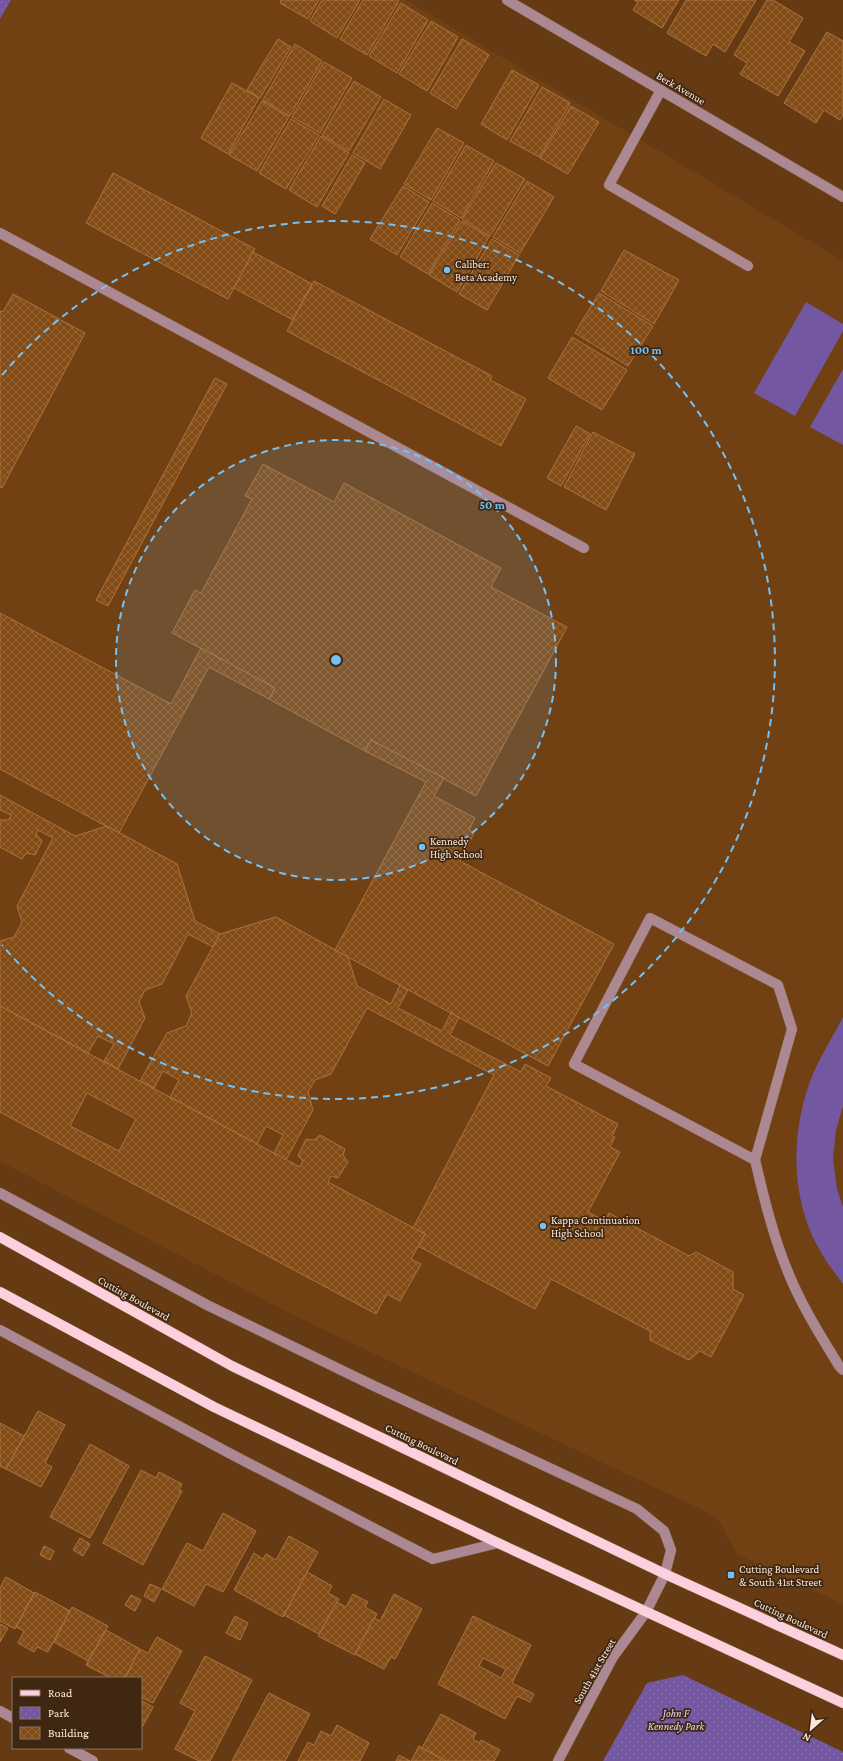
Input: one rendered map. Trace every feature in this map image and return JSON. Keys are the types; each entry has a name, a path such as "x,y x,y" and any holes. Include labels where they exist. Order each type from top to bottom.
{"main road":[{"name":"Cutting Boulevard","path":"0,1237 232,1366 665,1574 843,1655"},
{"path":"0,1292 214,1407 498,1543 843,1703"}],"street":[{"name":"Berk Avenue","path":"507,0 843,198"},
{"path":"661,90 609,185 748,266"},
{"path":"0,233 584,548"},
{"path":"755,1160 574,1064 650,918 778,985 792,1029 755,1160 768,1212 788,1272 819,1333 843,1370"},
{"name":"South 41st Street","path":"0,1193 207,1305 372,1386 637,1510 664,1531 671,1550 665,1574 646,1612 613,1656 558,1761"},
{"path":"0,1330 222,1450 433,1559 498,1543"},
{"path":"0,1711 12,1717"},
{"path":"71,1749 93,1761"}],"shaded area":[{"name":"Kennedy High School","path":"11,0 406,0 843,261 843,1604 737,1554 717,1517 295,1316 0,1161 0,19"}],"green space":[{"path":"0,0 11,0 0,19"},
{"path":"806,302 843,324 843,331 795,416 754,393"},
{"path":"843,369 843,445 810,427"},
{"path":"843,1017 843,1106 836,1130 833,1158 837,1189 843,1207 843,1284 824,1258 811,1234 804,1213 799,1191 797,1145 799,1123 804,1100 811,1079 822,1055"},
{"name":"John F Kennedy Park","path":"683,1675 843,1752 843,1761 603,1761 647,1683"}],"building":[{"path":"281,0 319,0 308,19 280,3"},
{"path":"322,0 360,0 337,38 310,21"},
{"path":"363,0 399,1 367,55 340,39"},
{"path":"634,0 679,0 662,28 633,10 638,2"},
{"path":"686,0 756,0 725,52 713,44 706,56 667,33"},
{"path":"767,0 773,0 803,18 789,42 805,51 778,96 740,74 747,63 734,55"},
{"path":"401,3 428,20 397,73 369,56"},
{"path":"431,21 458,37 427,91 399,74"},
{"path":"827,32 843,41 843,115 840,120 824,110 816,123 784,103"},
{"path":"278,39 291,47 260,98 247,90"},
{"path":"462,39 489,55 456,109 430,93"},
{"path":"295,44 322,61 290,116 263,100"},
{"path":"324,62 352,78 320,133 292,117"},
{"path":"512,70 539,85 507,140 481,124"},
{"path":"354,81 381,97 349,151 322,135"},
{"path":"232,83 259,98 228,154 201,138"},
{"path":"542,87 570,103 539,157 510,141"},
{"path":"384,99 411,115 380,169 353,153"},
{"path":"262,101 289,117 257,171 229,155"},
{"path":"571,106 599,122 568,174 540,158"},
{"path":"291,119 319,135 286,189 259,173"},
{"path":"437,128 464,143 431,200 404,184"},
{"path":"321,136 349,153 317,207 289,190"},
{"path":"466,145 494,161 461,218 433,201"},
{"path":"352,155 365,163 335,214 322,206"},
{"path":"496,163 525,179 490,236 462,219"},
{"path":"113,173 255,249 228,299 86,223"},
{"path":"527,181 554,197 520,253 493,237"},
{"path":"403,186 429,202 397,255 370,239"},
{"path":"432,203 460,220 428,274 400,257"},
{"path":"462,221 489,237 457,292 429,275"},
{"path":"492,239 519,255 487,310 459,294"},
{"path":"624,250 679,280 654,324 601,291"},
{"path":"253,252 312,284 293,320 234,288"},
{"path":"314,281 492,376 490,380 526,399 501,446 287,331"},
{"path":"599,293 653,326 628,366 575,333"},
{"path":"13,294 85,333 2,488 0,487 0,311 3,312"},
{"path":"572,337 627,370 602,410 548,378"},
{"path":"215,378 227,384 108,606 96,600"},
{"path":"576,426 590,434 561,486 547,478"},
{"path":"593,432 635,454 606,510 564,487"},
{"path":"263,464 334,502 344,483 501,568 491,587 567,627 476,796 371,740 365,751 269,699 275,688 172,633 195,590 201,593 252,499 245,496"},
{"path":"0,613 171,704 201,648 275,688 269,699 209,667 119,833 0,769"},
{"path":"371,740 444,778 434,796 475,818 469,830 474,833 460,861 614,944 548,1066 335,950 426,782 365,751"},
{"path":"0,795 75,836 107,826 177,864 195,921 220,934 213,947 188,934 162,984 145,990 139,1002 145,1018 118,1069 104,1061 114,1044 98,1036 88,1053 0,1006 0,941 14,937 22,922 17,906 53,838 38,830 36,834 42,841 35,855 26,853 22,859 0,847 0,820 9,820 11,815 0,810"},
{"path":"276,917 348,957 357,986 391,1004 400,985 408,990 398,1008 442,1031 451,1013 459,1017 450,1035 521,1072 525,1064 551,1078 546,1086 618,1124 612,1136 615,1137 610,1147 620,1152 588,1212 605,1221 609,1213 689,1256 696,1252 733,1272 733,1289 744,1295 711,1357 700,1351 689,1360 650,1340 650,1331 551,1279 535,1309 418,1246 425,1234 413,1228 494,1075 367,1008 331,1074 315,1080 308,1092 313,1110 286,1160 274,1153 283,1135 266,1126 257,1144 170,1097 179,1080 163,1071 154,1088 140,1081 167,1033 186,1026 192,1013 186,996 220,934"},
{"path":"0,1006 300,1167 303,1161 298,1156 306,1139 314,1140 320,1135 345,1149 343,1155 348,1162 338,1178 331,1176 328,1182 425,1234 411,1259 421,1264 400,1301 387,1294 376,1314 0,1112","holes":["87,1093 136,1119 119,1151 70,1126"]},
{"path":"38,1411 65,1425 45,1463 52,1467 41,1487 6,1469"},
{"path":"0,1423 24,1436 6,1469 0,1466"},
{"path":"90,1444 129,1466 90,1538 50,1517"},
{"path":"141,1470 156,1478 159,1472 182,1484 179,1490 182,1491 143,1565 103,1543"},
{"path":"223,1513 256,1531 223,1592 206,1584 194,1606 162,1589 187,1543 203,1551"},
{"path":"289,1536 318,1552 283,1617 234,1590 254,1553 263,1559 266,1554 276,1560"},
{"path":"80,1538 90,1544 83,1556 73,1550"},
{"path":"44,1546 54,1551 50,1560 40,1555"},
{"path":"307,1572 332,1586 328,1593 339,1599 319,1634 284,1615"},
{"path":"6,1577 34,1593 15,1629 0,1621 0,1588"},
{"path":"150,1584 161,1589 154,1602 144,1596"},
{"path":"35,1592 70,1611 48,1652 37,1647 34,1652 18,1643 24,1631 16,1627"},
{"path":"353,1594 368,1602 365,1607 377,1614 355,1655 318,1636 337,1602 346,1607"},
{"path":"394,1594 422,1609 395,1659 391,1657 384,1669 355,1654 374,1618 380,1621"},
{"path":"131,1595 141,1600 135,1611 125,1605"},
{"path":"72,1607 108,1626 88,1661 54,1642"},
{"path":"235,1616 248,1623 240,1640 226,1633"},
{"path":"473,1616 531,1645 512,1683 534,1694 530,1702 517,1696 505,1719 438,1684","holes":["483,1658 506,1669 501,1678 479,1666"]},
{"path":"0,1624 8,1628 0,1642"},
{"path":"106,1630 140,1649 126,1677 109,1677 86,1665"},
{"path":"157,1637 182,1651 153,1703 142,1698 142,1677 126,1677 140,1649 148,1653"},
{"path":"205,1656 252,1680 210,1761 199,1761 175,1749 195,1711 180,1703"},
{"path":"269,1693 310,1714 285,1761 232,1761"},
{"path":"142,1701 153,1707 142,1727"},
{"path":"441,1714 476,1733 473,1739 479,1743 481,1740 500,1750 494,1761 446,1761 422,1748"},
{"path":"337,1725 369,1743 360,1761 298,1761 308,1742 314,1745 321,1731 331,1736"},
{"path":"419,1746 422,1748 446,1761 411,1761"},
{"path":"399,1755 410,1761 396,1761"}],"place":[{"name":"Caliber: Beta Academy","path":"447,270"},
{"name":"Kennedy High School","path":"422,847"},
{"name":"Kappa Continuation High School","path":"543,1226"},
{"name":"Cutting Boulevard & South 41st Street","path":"731,1575"}]}
